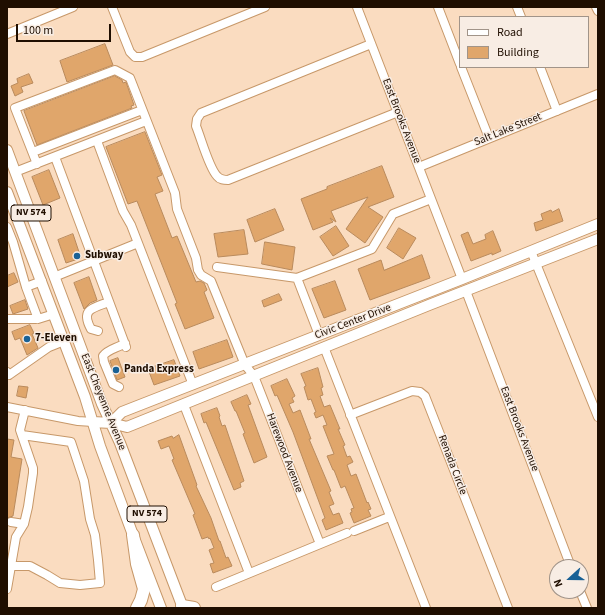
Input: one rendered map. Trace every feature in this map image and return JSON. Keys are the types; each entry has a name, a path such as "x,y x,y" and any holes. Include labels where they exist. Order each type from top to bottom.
{"highway":[{"path":"133,535 137,564 144,589 141,600 136,608"}],"main road":[{"name":"East Cheyenne Avenue","path":"7,150 11,170 28,206 102,404 120,443 186,607"},
{"path":"7,184 28,206"},
{"name":"East Cheyenne Avenue","path":"7,192 42,281 85,397 100,446 162,608"},
{"name":"Civic Center Drive","path":"111,423 122,412 245,365 598,224"},
{"path":"26,239 44,270 54,277"},
{"name":"Civic Center Drive","path":"93,422 111,423 127,427 429,305 598,239"},
{"path":"466,291 466,286 468,284 482,277 482,271"},
{"path":"429,305 433,298 454,289 462,279"},
{"path":"42,281 48,284 72,323"},
{"path":"324,347 326,340 359,319"},
{"path":"290,361 316,343 319,335"}],"street":[{"path":"7,34 73,7"},
{"path":"112,7 130,52 135,57 142,57 266,7"},
{"name":"East Brooks Avenue","path":"357,7 462,279"},
{"path":"438,7 459,61"},
{"path":"596,7 598,11"},
{"path":"371,44 201,113 197,119 196,126 212,169 216,176 221,180 228,180 398,112"},
{"path":"461,68 489,138"},
{"path":"540,68 557,111"},
{"name":"Harewood Avenue","path":"33,152 15,108 115,70 130,78 175,193 177,209 196,258 198,270 201,275 211,281 245,365 254,376 320,544"},
{"name":"Salt Lake Street","path":"419,167 598,94"},
{"path":"38,164 33,152 142,110"},
{"path":"11,170 38,164 146,121"},
{"path":"97,141 123,211 131,225 193,385"},
{"path":"55,157 125,345 108,351 103,356 113,384 119,387"},
{"path":"217,267 297,278 372,249 393,214 431,199"},
{"path":"18,220 7,226 38,320"},
{"path":"13,242 26,239"},
{"path":"54,277 138,243"},
{"path":"531,251 598,418"},
{"path":"297,278 319,335"},
{"path":"26,287 42,281"},
{"name":"East Brooks Avenue","path":"466,291 568,559"},
{"path":"98,331 91,329 86,317 88,311 109,302"},
{"path":"7,319 38,320 54,314"},
{"path":"7,372 9,375 49,347 64,341"},
{"path":"324,347 426,608"},
{"name":"Renada Circle","path":"350,415 412,391 420,392 425,396 508,608"},
{"path":"184,405 249,572"},
{"name":"Civic Center Drive","path":"7,407 78,421 93,422"},
{"path":"7,589 16,537 24,524 28,507 33,468 20,430 25,410"},
{"path":"11,566 30,566 60,583 80,585 100,583 96,548 84,481 71,442 22,435"},
{"path":"216,587 249,572 390,517"},
{"path":"11,522 24,524"}],"building":[{"path":"105,44 113,65 67,82 60,61"},
{"path":"29,74 33,83 21,87 23,92 15,96 11,86 18,83 17,79"},
{"path":"115,76 122,80 123,83 126,82 134,105 131,106 132,108 37,145 24,111"},
{"path":"145,132 162,175 157,177 163,191 155,194 172,238 177,236 196,282 200,281 204,283 207,290 204,292 214,318 185,329 175,304 177,303 137,201 128,204 106,147"},
{"path":"382,166 394,197 368,207 383,217 365,243 346,229 368,197 331,211 336,222 330,218 333,222 313,230 301,199 327,189 327,187"},
{"path":"49,170 60,198 43,205 32,177"},
{"path":"275,209 284,230 255,242 247,220"},
{"path":"559,209 563,221 536,231 534,223 543,220 541,214"},
{"path":"336,226 349,246 333,256 320,237"},
{"path":"399,228 416,238 403,259 387,248"},
{"path":"244,230 248,254 218,257 214,234"},
{"path":"493,231 501,251 471,261 461,235 468,232 473,244 486,239 485,235"},
{"path":"73,234 81,258 66,263 58,240"},
{"path":"265,242 295,247 292,270 262,264"},
{"path":"422,255 430,278 370,300 358,269 381,260 384,270"},
{"path":"14,273 18,282 7,287 7,276"},
{"path":"89,277 97,300 90,303 84,309 74,283"},
{"path":"335,281 346,310 324,318 312,289"},
{"path":"279,294 282,300 264,307 262,301"},
{"path":"25,300 28,309 13,314 10,306"},
{"name":"7-Eleven","path":"30,325 38,348 27,355 20,338 15,340 12,332"},
{"path":"227,340 233,357 199,369 193,352"},
{"name":"Panda Express","path":"118,358 125,377 117,380 110,361"},
{"path":"174,360 180,376 154,385 148,369"},
{"path":"318,368 323,387 321,388 323,395 320,396 324,407 330,405 340,429 338,429 345,445 343,446 347,457 350,456 353,462 347,465 351,476 356,474 367,503 368,502 371,509 368,510 371,516 354,523 350,513 352,512 351,509 354,508 345,486 341,488 327,456 334,454 323,426 327,425 323,415 316,418 314,413 316,412 311,399 308,400 304,387 306,386 301,374"},
{"path":"287,379 295,396 292,398 294,402 289,404 293,413 300,410 311,439 309,439 331,491 329,492 334,504 329,506 333,515 339,513 343,523 326,530 322,520 325,518 293,432 277,395 275,396 271,386"},
{"path":"19,386 28,387 26,398 17,396"},
{"path":"247,395 251,404 248,405 267,457 254,463 243,434 245,433 231,402"},
{"path":"217,408 222,426 225,425 244,481 240,483 241,487 234,490 206,422 204,423 201,414"},
{"path":"179,435 197,485 196,486 211,518 226,558 228,557 232,566 213,573 210,564 214,563 209,550 214,548 210,538 209,539 208,537 202,539 193,515 195,514 172,460 174,459 169,446 161,449 158,441 172,436 173,438"},
{"path":"7,439 14,440 11,457 22,459 13,516 7,518"}],"place":[{"name":"Subway","path":"77,256"},
{"name":"7-Eleven","path":"27,339"},
{"name":"Panda Express","path":"116,370"}]}
